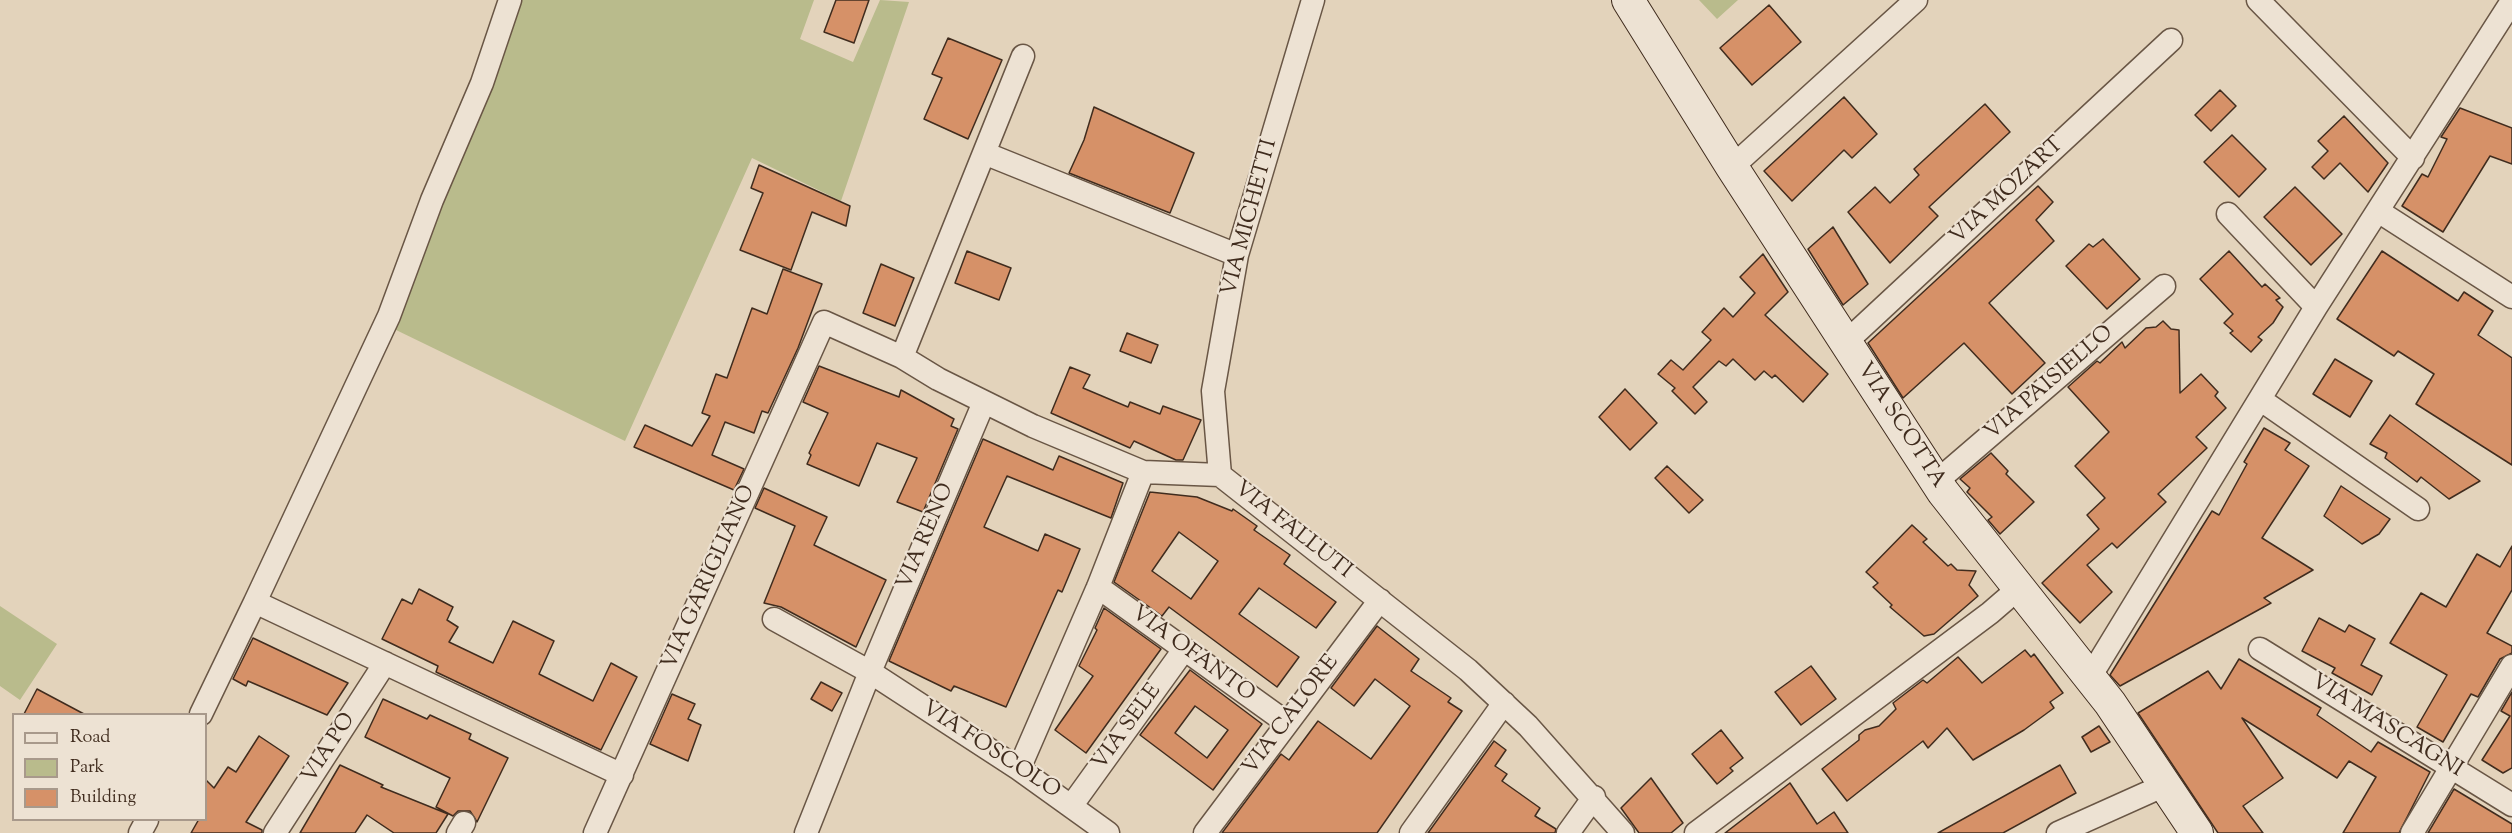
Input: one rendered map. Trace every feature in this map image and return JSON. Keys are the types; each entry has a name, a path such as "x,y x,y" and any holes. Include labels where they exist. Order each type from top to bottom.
{"street":[{"path":"201,713 389,316 432,200 482,83 510,0"},
{"name":"VIA MICHETTI","path":"1220,475 1213,391 1237,255 1313,0"},
{"name":"VIA SCOTTA","path":"1628,0 1732,167 1936,482 2090,676 2197,833"},
{"path":"1732,167 1916,0"},
{"path":"2258,0 2413,158"},
{"path":"2090,676 2316,307 2512,0"},
{"name":"VIA MOZART","path":"1845,343 2171,40"},
{"path":"902,357 1023,56"},
{"path":"984,153 1237,255"},
{"path":"2378,211 2512,297"},
{"path":"2228,214 2316,307"},
{"name":"VIA PAISIELLO","path":"1936,482 2164,286"},
{"name":"VIA FALLUTI","path":"824,322 902,357 938,379 1033,426 1143,472 1220,475 1468,670 1504,703 1594,797 1623,833"},
{"name":"VIA GARIGLIANO","path":"595,833 824,322"},
{"path":"2261,399 2418,509"},
{"name":"VIA RENO","path":"806,833 870,672 984,402"},
{"path":"1019,769 1098,587 1143,472"},
{"name":"VIA OFANTO","path":"1098,587 1183,651 1287,723"},
{"path":"1696,833 1981,620 2019,588"},
{"name":"VIA CALORE","path":"1205,833 1380,600"},
{"path":"255,602 622,776"},
{"name":"VIA FOSCOLO","path":"774,620 870,672 1019,769 1108,833"},
{"name":"VIA MASCAGNI","path":"2260,649 2512,805"},
{"name":"VIA SELE","path":"1072,806 1183,651"},
{"name":"VIA PO","path":"275,833 385,663"},
{"path":"2412,833 2512,666"},
{"path":"1411,833 1504,703"},
{"path":"2058,833 2165,785"},
{"path":"1568,833 1594,797"}],"green space":[{"path":"522,0 814,0 800,39 853,62 880,0 909,2 841,201 752,158 625,441 394,329 450,177 503,57"},
{"path":"1699,0 1738,0 1717,19"},
{"path":"0,606 57,644 20,700 0,686"}],"building":[{"path":"836,0 869,0 854,43 824,32"},
{"path":"1769,5 1801,42 1752,85 1720,48"},
{"path":"948,38 1002,60 968,139 924,119 942,78 932,74"},
{"path":"2220,90 2236,106 2211,131 2195,115"},
{"path":"1844,97 1877,134 1852,158 1844,150 1792,201 1764,171"},
{"path":"1985,104 2010,132 1929,207 1938,216 1890,263 1848,212 1875,187 1890,203 1919,175 1914,169"},
{"path":"1094,107 1194,153 1170,213 1069,173 1084,140"},
{"path":"2460,108 2512,128 2512,164 2490,156 2443,232 2402,206 2422,174 2428,177 2447,139 2441,137"},
{"path":"2344,116 2388,163 2368,192 2340,163 2324,179 2312,167 2328,151 2318,141"},
{"path":"2232,135 2266,169 2239,197 2204,162"},
{"path":"759,165 850,206 846,226 812,212 791,270 740,250 763,193 751,188"},
{"path":"2038,186 2053,202 2036,220 2054,241 1989,303 2045,363 2012,394 1964,343 1903,398 1868,343"},
{"path":"2295,187 2342,234 2311,265 2264,217"},
{"path":"1833,227 1868,284 1843,305 1808,249"},
{"path":"2103,239 2140,279 2107,309 2066,266 2089,244 2093,247"},
{"path":"967,251 1011,268 999,300 955,283"},
{"path":"2229,251 2262,287 2265,284 2280,298 2276,300 2283,307 2273,323 2258,337 2262,340 2251,352 2230,333 2233,331 2224,323 2233,314 2200,279"},
{"path":"2382,251 2458,301 2464,292 2493,311 2478,335 2512,358 2512,465 2416,404 2434,374 2398,351 2394,356 2337,319"},
{"path":"1763,254 1788,292 1765,315 1828,374 1803,402 1775,375 1772,378 1764,371 1755,380 1733,359 1726,366 1719,361 1693,387 1707,402 1695,414 1672,391 1675,388 1658,374 1671,360 1683,370 1711,340 1702,332 1724,308 1733,317 1755,293 1740,277"},
{"path":"881,264 914,278 895,326 863,313"},
{"path":"783,269 822,284 798,348 768,413 762,411 754,433 725,422 712,455 744,469 734,490 634,447 645,425 692,446 710,416 702,413 716,374 727,378 752,308 767,314"},
{"path":"2163,321 2171,329 2179,330 2180,393 2201,374 2218,392 2215,396 2226,408 2196,437 2207,448 2158,494 2166,502 2117,548 2112,543 2087,565 2112,592 2080,623 2042,583 2099,529 2087,515 2105,498 2075,466 2109,432 2068,387 2097,361 2100,363 2122,342 2125,348 2146,328 2156,327"},
{"path":"1127,333 1158,345 1151,363 1120,351"},
{"path":"2335,359 2372,381 2350,417 2313,394"},
{"path":"819,366 899,397 901,390 954,419 951,426 958,429 923,512 897,502 917,458 877,443 859,486 807,464 811,455 809,453 828,413 803,402"},
{"path":"1070,367 1090,375 1083,388 1128,407 1130,402 1160,414 1163,406 1201,420 1183,460 1176,460 1134,441 1130,448 1051,413"},
{"path":"1625,389 1657,423 1630,450 1599,417"},
{"path":"2390,415 2480,481 2449,499 2421,477 2417,482 2385,458 2387,453 2370,444"},
{"path":"2264,428 2290,443 2285,450 2309,466 2262,538 2313,570 2264,598 2271,603 2120,686 2110,675 2212,511 2219,515 2247,464 2244,462"},
{"path":"983,439 1053,470 1059,456 1123,483 1111,518 1007,476 984,527 1038,551 1045,534 1080,549 1062,592 1058,590 1006,707 954,686 951,691 889,661"},
{"path":"1991,453 2008,471 2006,474 2034,502 2000,534 1988,520 1992,517 1967,492 1970,488 1960,479"},
{"path":"1667,466 1703,500 1689,513 1655,478"},
{"path":"2341,486 2390,519 2379,534 2362,544 2324,516"},
{"path":"764,488 827,517 814,545 886,580 856,647 781,607 764,603 795,526 755,508"},
{"path":"1150,492 1197,497 1232,511 1233,509 1257,526 1254,530 1290,555 1284,564 1336,602 1316,628 1259,588 1239,614 1299,657 1277,687 1169,607 1162,616 1114,582","holes":["1179,532 1218,561 1191,599 1152,571"]},
{"path":"1912,525 1927,539 1923,542 1948,566 1951,564 1957,570 1976,571 1969,585 1978,596 1934,634 1924,636 1890,607 1892,605 1873,587 1878,583 1866,572"},
{"path":"2512,546 2512,590 2487,633 2512,646 2512,653 2500,659 2478,697 2471,694 2443,742 2417,727 2447,675 2390,643 2421,593 2446,607 2477,554 2500,567"},
{"path":"419,589 453,607 447,620 458,627 449,642 493,663 513,621 554,641 539,674 593,701 611,663 637,677 601,750 436,672 438,666 382,639 402,599 412,604"},
{"path":"1104,608 1161,649 1086,753 1055,730 1093,676 1079,666 1097,630 1095,628"},
{"path":"2319,618 2345,632 2349,625 2375,639 2361,665 2382,676 2372,695 2332,673 2335,668 2302,651"},
{"path":"1377,626 1419,659 1411,671 1451,698 1448,702 1462,711 1377,833 1222,833 1281,754 1289,760 1318,721 1371,759 1410,706 1375,679 1354,706 1331,688"},
{"path":"253,638 348,683 327,715 248,681 246,686 233,679"},
{"path":"2025,650 2031,657 2034,654 2063,693 2050,702 2054,708 2024,730 1973,760 1947,728 1928,748 1923,741 1847,801 1822,769 1859,740 1859,735 1865,730 1879,726 1896,709 1893,703 1923,680 1927,683 1958,657 1982,683"},
{"path":"2239,659 2321,708 2317,715 2371,752 2378,742 2430,772 2399,833 2343,833 2376,777 2349,761 2337,778 2242,718 2283,778 2243,806 2263,833 2218,833 2138,713 2208,671 2221,689"},
{"path":"1811,666 1836,699 1801,725 1775,692"},
{"path":"1190,670 1262,724 1213,790 1140,735","holes":["1195,706 1228,730 1207,758 1175,733"]},
{"path":"821,682 842,693 832,711 811,699"},
{"path":"37,689 82,713 25,713"},
{"path":"2512,692 2512,768 2503,773 2482,760 2510,716 2501,711"},
{"path":"672,694 695,704 688,719 701,725 688,761 650,744"},
{"path":"383,699 427,719 430,715 471,734 469,739 508,758 477,822 470,811 458,811 453,816 436,807 450,778 365,737"},
{"path":"2099,726 2110,742 2091,752 2082,737"},
{"path":"1721,730 1743,758 1730,768 1733,771 1717,784 1692,754"},
{"path":"259,736 289,756 246,822 262,830 262,833 191,833 198,821 207,821 207,781 214,788 228,767 236,772"},
{"path":"1494,741 1506,750 1495,766 1507,774 1502,781 1540,808 1535,816 1556,829 1555,833 1428,833"},
{"path":"340,765 383,785 381,787 448,814 436,833 394,833 367,815 355,833 300,833"},
{"path":"2060,765 2076,793 2003,833 1938,833"},
{"path":"1651,778 1683,823 1671,833 1639,833 1621,808"},
{"path":"1790,783 1817,824 1834,812 1848,833 1725,833"},
{"path":"2454,789 2512,824 2512,833 2428,833"}]}
